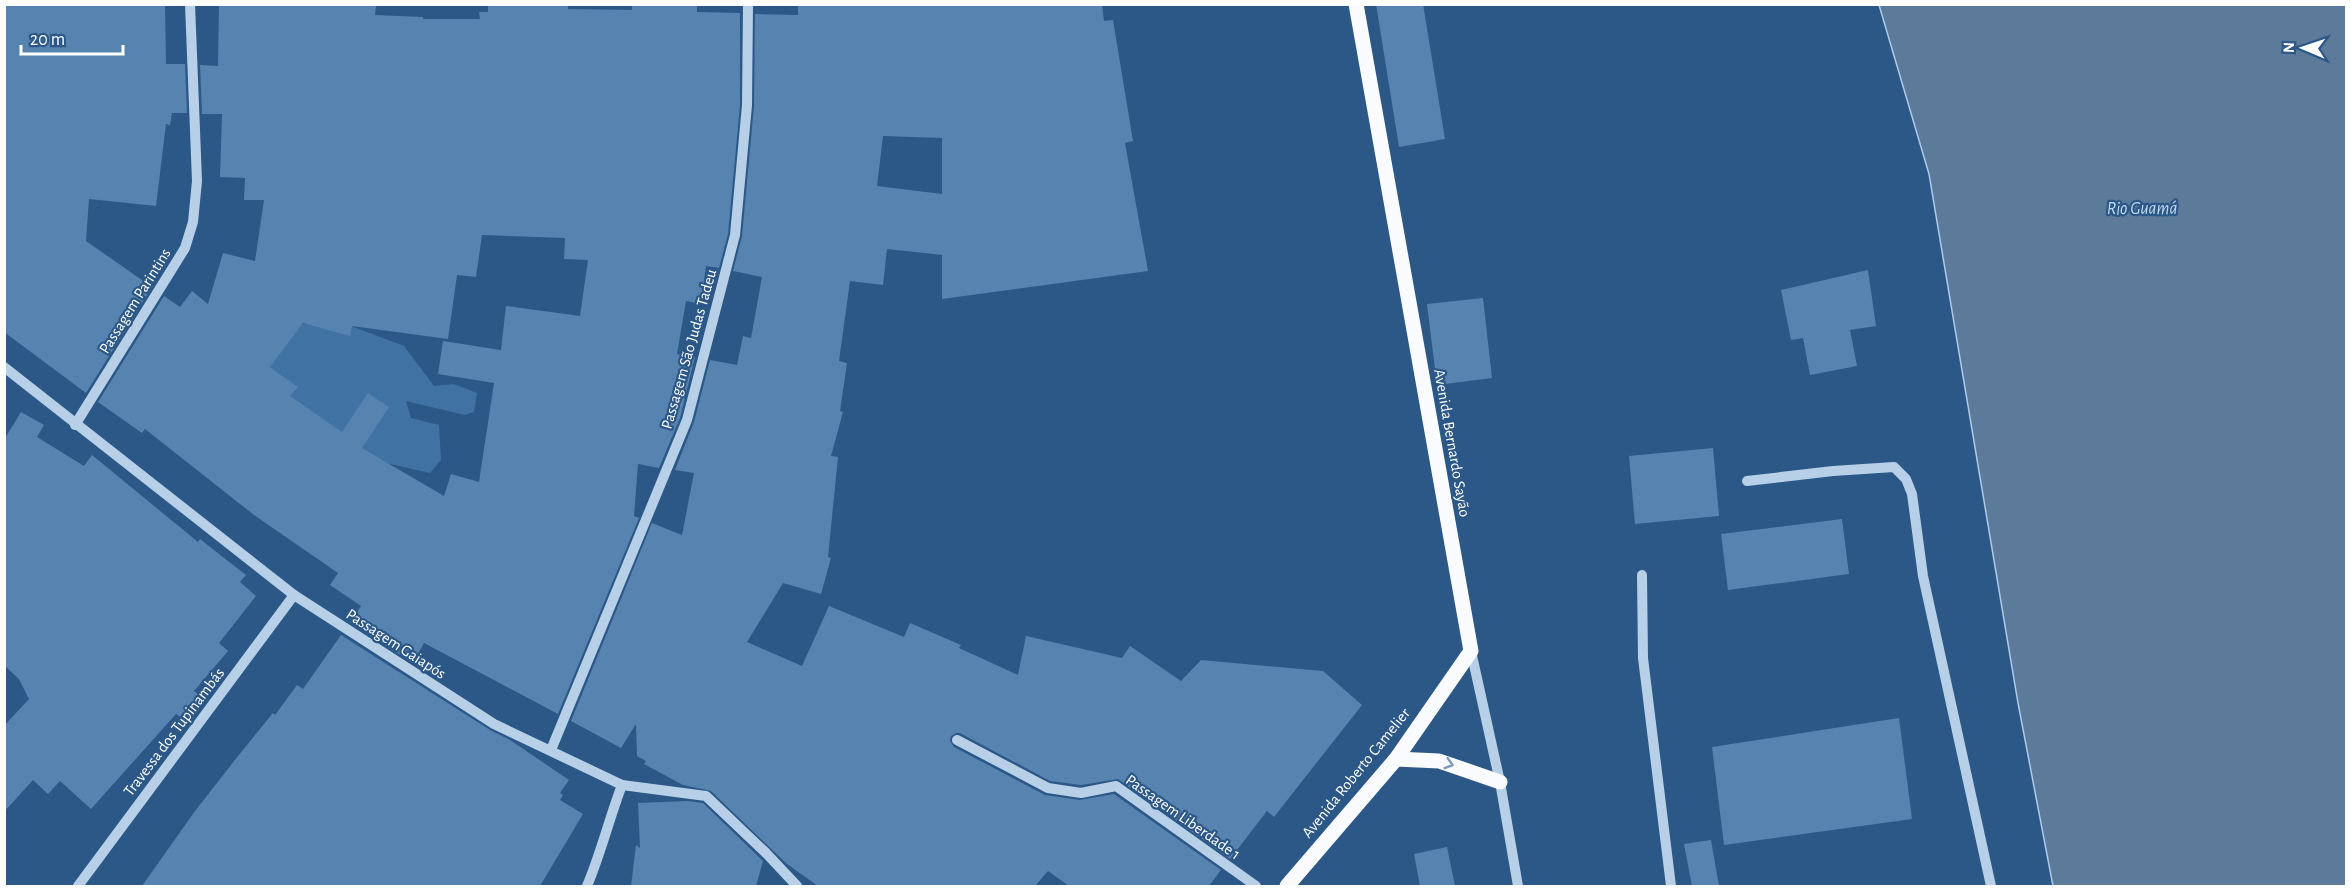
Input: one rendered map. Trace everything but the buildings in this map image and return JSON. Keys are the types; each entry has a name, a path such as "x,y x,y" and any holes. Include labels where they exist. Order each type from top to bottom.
{"main road":[{"name":"Avenida Bernardo Sayão","path":"1356,4 1471,651"},
{"name":"Avenida Roberto Camelier","path":"1287,886 1396,759 1471,651"},
{"path":"1396,759 1439,761 1500,782"}],"street":[{"name":"Passagem Parintins","path":"75,425 185,248 193,222 197,181 190,4"},
{"name":"Passagem São Judas Tadeu","path":"550,750 687,420 735,235 747,105 748,4"},
{"name":"Passagem Gaiapós","path":"4,367 294,596 494,724 622,785 706,796 797,886"},
{"path":"1747,481 1833,471 1894,467 1906,479 1912,494 1923,576 1991,886"},
{"path":"1642,574 1643,658 1671,886"},
{"name":"Travessa dos Tupinambás","path":"78,886 294,596"},
{"name":"Avenida Bernardo Sayão","path":"1471,651 1500,782 1518,886"},
{"name":"Passagem Liberdade 1","path":"957,740 1048,788 1081,793 1116,786 1257,886"},
{"path":"587,886 598,860 610,816 622,785"}],"shaded area":[{"path":"294,324 346,324 404,346 434,386 454,384 477,393 474,412 465,415 406,401 411,418 439,425 441,460 430,473 368,459 293,414 252,365"}],"water":[{"name":"Rio Guamá","path":"1879,5 2346,5 2346,886 2053,886 2018,703 1929,174"}]}
